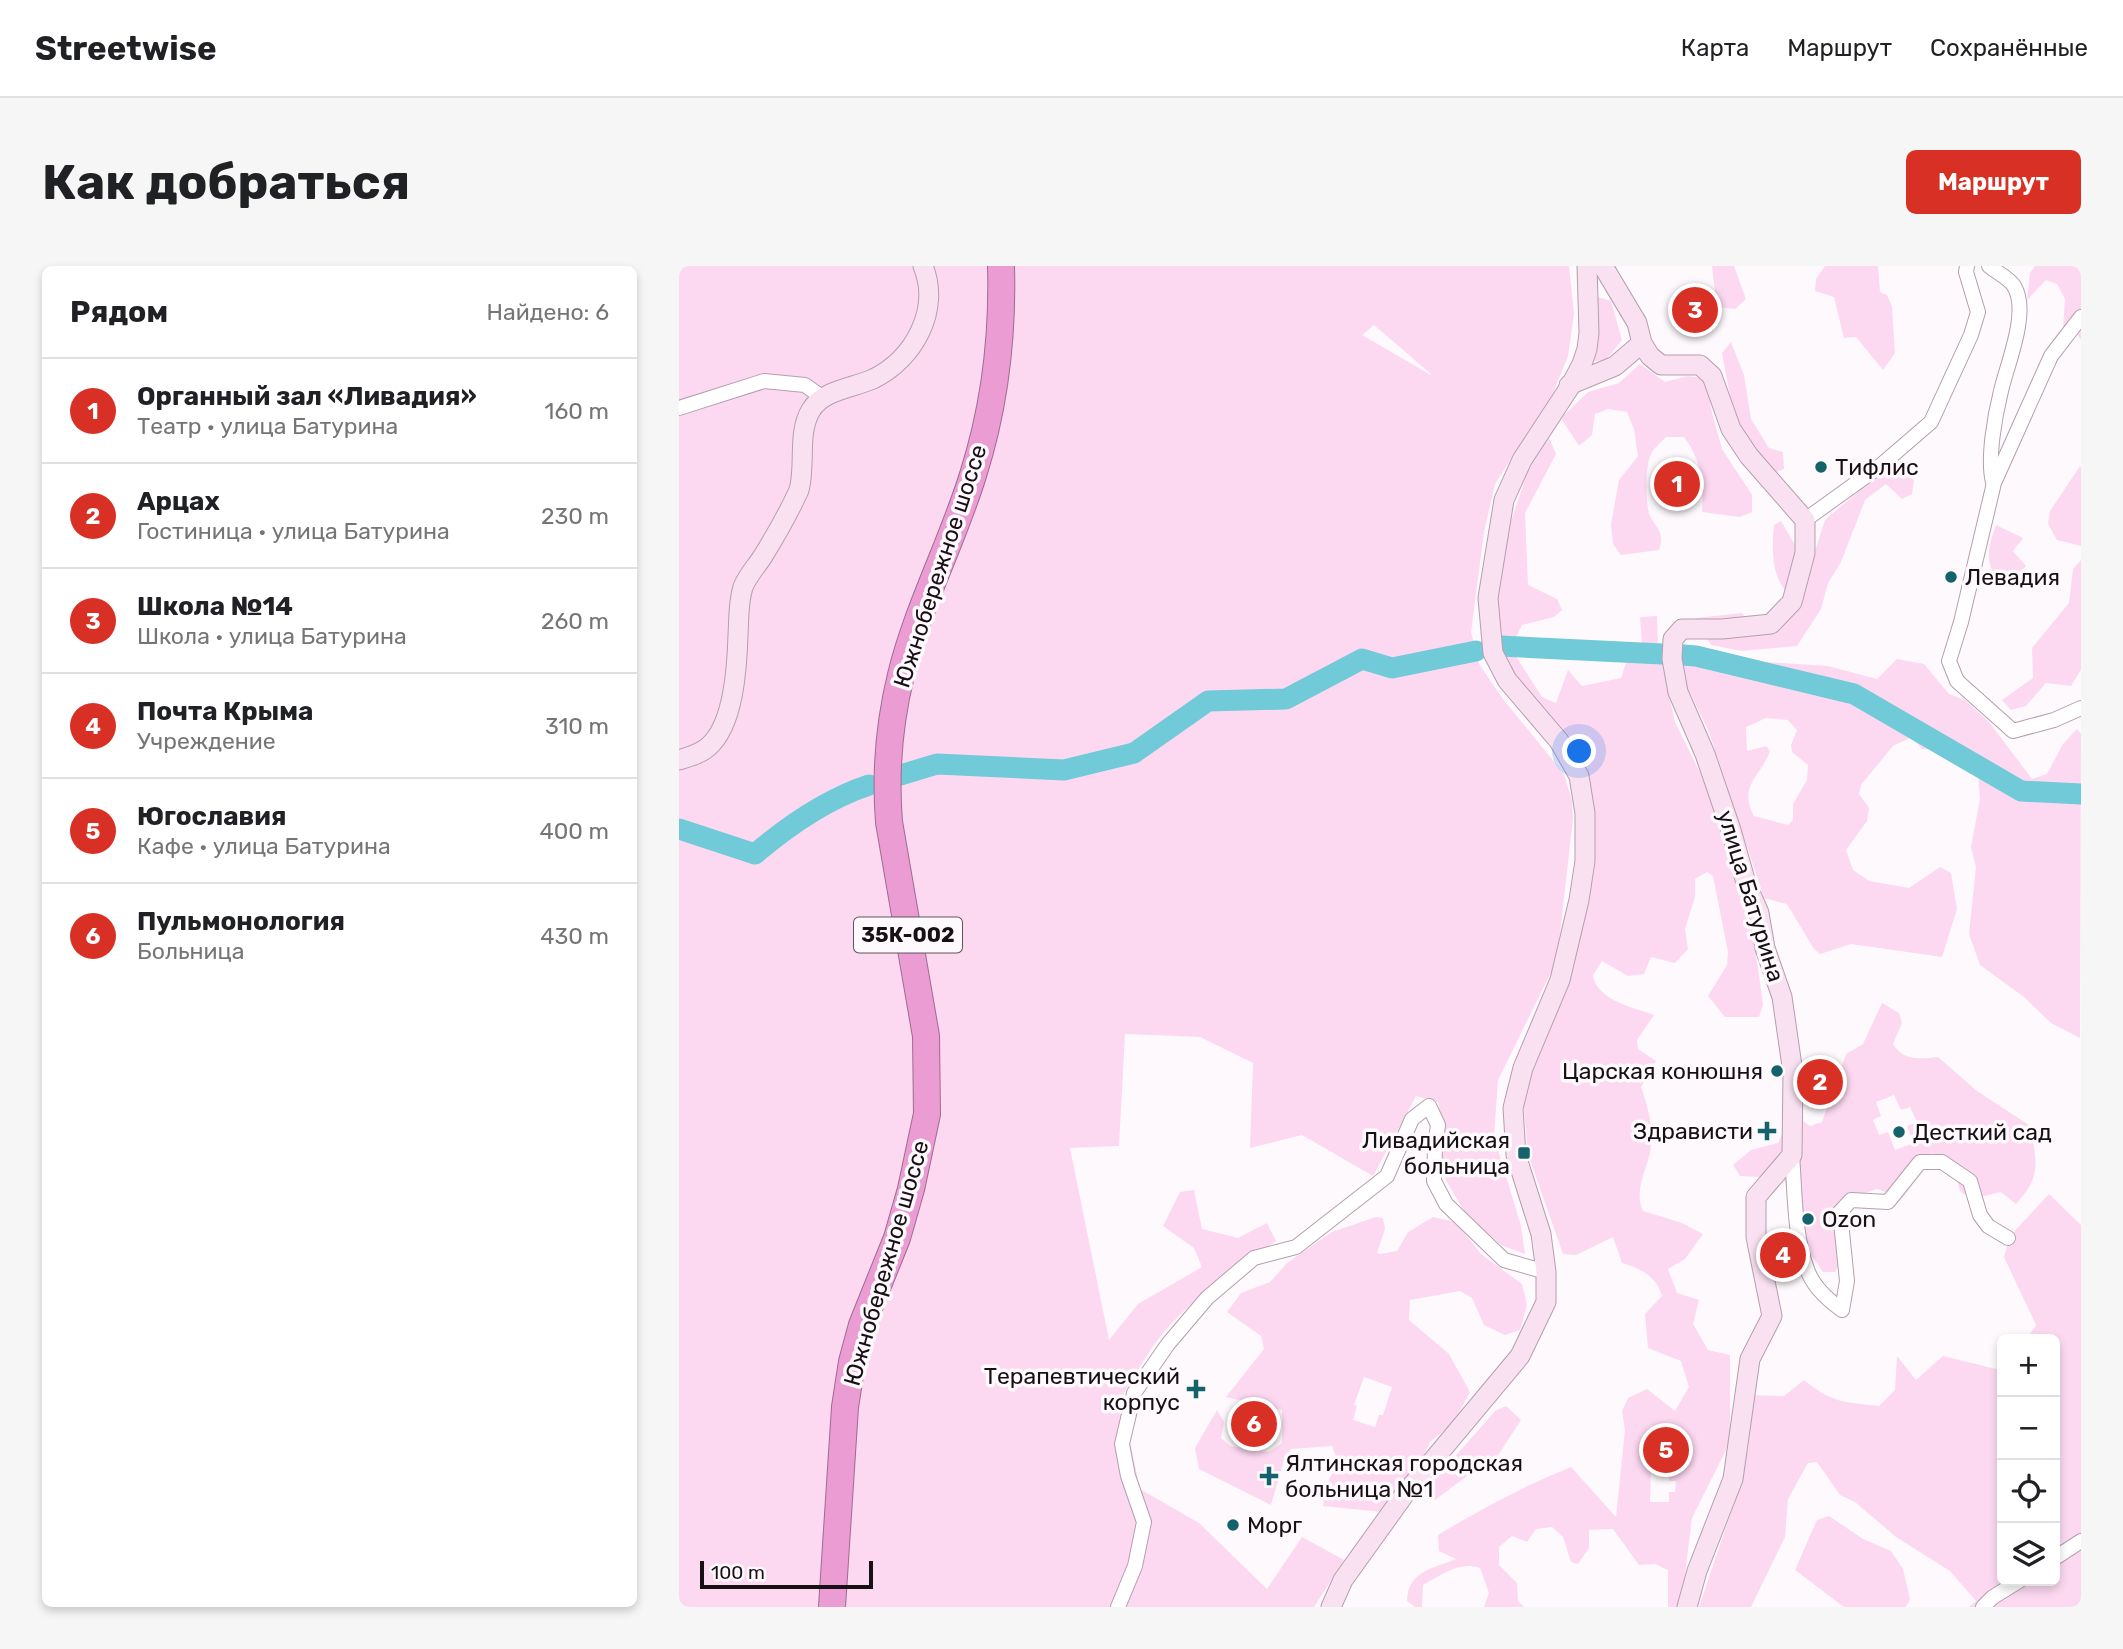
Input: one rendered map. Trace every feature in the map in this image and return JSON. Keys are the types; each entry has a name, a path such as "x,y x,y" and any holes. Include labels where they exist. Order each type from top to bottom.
{"highway":[{"name":"Южнобережное шоссе","path":"822,1607 836,1402 844,1357 911,1147 919,1073 916,1030 878,815 877,751 881,709 891,667 961,471 973,424 986,336 988,266"},
{"name":"Южнобережное шоссе","path":"832,1607 845,1407 852,1362 862,1325 897,1238 914,1177 927,1114 926,1036 894,860 886,788 893,715 902,673 961,510 986,428 999,340 1001,266"}],"street":[{"path":"679,760 694,755 719,735 732,697 742,591 747,576 763,556 799,490 804,436 812,408 823,398 875,378 901,358 917,338 925,323 928,309 929,288 923,266"},
{"path":"1567,384 1576,346 1578,266"},
{"path":"1331,1607 1343,1580 1404,1495 1520,1356 1546,1302 1541,1234 1516,1154 1513,1108 1523,1068 1560,980 1579,900 1585,861 1585,813 1579,776 1559,741 1507,680 1493,653 1488,598 1504,500 1522,460 1567,384 1582,364 1587,349 1587,266"},
{"path":"1603,266 1637,323 1642,343 1650,356 1661,365 1700,365 1712,376 1731,429 1749,456 1805,520 1880,466 1931,422 1972,335 1978,312 1966,272 1967,266"},
{"path":"1989,266 2013,285 2020,302 2019,317 2000,393 1990,472 1994,483"},
{"path":"2081,317 2051,356 1994,483 1949,661 1957,681 2013,731 2054,720 2081,708"},
{"path":"1567,384 1615,366 1642,343"},
{"path":"679,408 764,381 804,385 823,398"},
{"name":"улица Батурина","path":"1792,1155 1793,1073 1783,997 1765,948 1759,913 1746,883 1705,754 1678,692 1672,659 1673,639 1682,629 1721,629 1771,624 1792,601 1805,553 1805,520"},
{"path":"1118,1607 1135,1566 1144,1522 1128,1476 1122,1444 1134,1393 1168,1344 1207,1298 1254,1258 1296,1247 1387,1176 1412,1119 1429,1107 1438,1125 1434,1181 1446,1204 1504,1260 1543,1271"},
{"path":"1792,1155 1800,1238 1807,1271 1825,1298 1842,1310 1847,1280 1840,1212 1851,1200 1888,1202 1920,1162 1942,1162 1970,1181 1980,1215 1988,1226 2008,1238"},
{"path":"1687,1607 1697,1571 1733,1479 1750,1359 1772,1316 1756,1237 1756,1197 1792,1155"},
{"path":"2060,1555 2081,1541"},
{"path":"1983,1607 2011,1586"}],"shaded area":[{"path":"679,266 1569,266 1574,314 1568,356 1553,393 1495,484 1484,532 1471,632 1479,664 1503,699 1564,774 1572,801 1573,818 1557,960 1498,1080 1494,1136 1521,1226 1525,1254 1501,1245 1465,1213 1440,1170 1445,1140 1438,1102 1416,1096 1373,1176 1302,1135 1250,1148 1253,1063 1200,1037 1125,1034 1119,1146 1070,1148 1109,1340 1138,1304 1202,1267 1194,1248 1163,1226 1180,1192 1194,1190 1202,1229 1238,1238 1267,1223 1276,1241 1210,1289 1165,1330 1121,1398 1140,1489 1199,1523 1267,1589 1302,1537 1344,1560 1314,1607 679,1607","holes":["1374,325 1431,375 1362,335"]},
{"path":"1712,266 1734,266 1746,299 1735,309 1719,307"},
{"path":"1825,266 1878,266 1880,292 1887,295 1892,307 1895,353 1883,370 1856,337 1844,338 1834,297 1815,291 1816,279"},
{"path":"2035,266 2081,266 2081,340 2074,330 2063,328 2065,299 2057,284 2046,280 2027,300 2030,273"},
{"path":"1595,296 1611,301 1622,340 1607,359 1591,362"},
{"path":"1731,342 1744,375 1751,419 1769,448 1783,452 1784,469 1776,472 1760,463 1733,412 1722,353"},
{"path":"1640,364 1665,382 1688,376 1708,379 1711,409 1722,449 1752,495 1752,512 1740,517 1702,512 1702,482 1690,445 1684,437 1666,437 1651,454 1646,489 1648,509 1660,532 1659,550 1621,555 1613,544 1611,525 1619,480 1638,456 1634,429 1627,412 1608,409 1595,414 1592,435 1579,446 1561,418 1588,392 1619,383"},
{"path":"1549,438 1556,454 1525,513 1528,585 1557,599 1562,610 1554,617 1522,625 1514,641 1517,658 1542,697 1556,703 1568,670 1582,686 1621,678 1626,663 1643,659 1640,617 1657,616 1658,646 1675,722 1714,801 1755,947 1763,1005 1759,1017 1725,1017 1708,996 1727,965 1728,952 1713,876 1707,872 1695,879 1695,897 1685,929 1688,949 1675,963 1651,957 1644,974 1628,976 1602,961 1593,975 1601,991 1609,997 1654,1015 1637,1040 1638,1049 1656,1061 1641,1087 1649,1116 1651,1147 1640,1187 1640,1203 1643,1211 1682,1223 1703,1234 1685,1259 1668,1269 1677,1293 1699,1300 1693,1324 1708,1350 1730,1355 1730,1442 1692,1518 1681,1607 1668,1607 1668,1570 1655,1564 1639,1565 1613,1529 1589,1530 1589,1548 1578,1564 1571,1562 1563,1537 1552,1527 1536,1529 1527,1542 1512,1536 1499,1547 1499,1565 1517,1583 1518,1601 1524,1607 1484,1607 1489,1593 1480,1568 1472,1566 1451,1570 1423,1585 1422,1607 1415,1607 1407,1601 1408,1591 1417,1577 1456,1559 1439,1551 1438,1535 1503,1498 1571,1467 1616,1517 1625,1430 1622,1411 1628,1398 1647,1389 1675,1411 1689,1387 1681,1361 1648,1348 1645,1314 1662,1296 1656,1283 1641,1270 1622,1263 1613,1237 1576,1255 1563,1254 1528,1154 1523,1098 1573,962 1592,799 1577,751 1506,671 1491,637 1508,530 1530,465","holes":["1651,1467 1669,1468 1669,1481 1676,1481 1675,1492 1669,1492 1669,1502 1650,1502"]},
{"path":"1903,465 1914,481 1912,494 1902,499 1886,484 1865,500 1841,562 1828,583 1821,609 1797,646 1742,651 1711,645 1696,618 1742,613 1759,635 1780,630 1797,608 1825,520 1869,482"},
{"path":"2080,466 2081,546 2057,540 2048,524 2050,511"},
{"path":"1781,521 1799,552 1785,590 1777,576 1773,550 1774,525"},
{"path":"1996,525 2023,538 2013,551 2026,566 2014,578 1995,577 1992,570 1989,551"},
{"path":"2081,560 2081,670 2071,686 2046,683 2026,706 2011,710 2002,700 2033,678 2032,648 2069,603 2073,569"},
{"path":"1897,659 1924,664 1949,694 1965,700 1989,722 2032,779 2047,774 2063,744 2077,729 2081,734 2080,1038 2051,1023 2024,997 1980,965 1969,934 1976,867 1971,847 1980,799 1977,763 1963,750 1922,749 1912,737 1893,746 1861,785 1859,794 1869,808 1867,821 1846,850 1853,870 1869,881 1909,888 1940,867 1951,873 1957,909 1942,957 1851,944 1820,954 1814,949 1787,904 1764,898 1709,732 1681,674 1682,666 1695,662 1765,662 1828,666 1877,679","holes":["1766,718 1788,720 1797,730 1791,745 1792,752 1808,765 1807,780 1793,804 1793,820 1788,825 1754,816 1748,797 1749,789 1770,751 1766,746 1747,751 1746,727"]},
{"path":"1882,1003 1899,1013 1902,1023 1893,1044 1897,1050 1913,1058 1938,1057 1977,1091 2032,1127 2034,1176 2025,1194 2016,1204 2001,1192 1971,1199 1960,1191 1954,1169 1931,1153 1916,1165 1912,1185 1902,1198 1877,1189 1843,1200 1844,1256 1835,1272 1823,1272 1807,1249 1802,1199 1783,1180 1786,1161 1760,1177 1740,1176 1733,1165 1751,1150 1778,1143 1792,1113 1810,1126 1822,1122 1846,1054 1863,1044","holes":["1894,1095 1901,1110 1910,1107 1917,1122 1907,1126 1914,1143 1895,1150 1888,1132 1879,1135 1873,1120 1881,1116 1876,1102"]},
{"path":"2049,1194 2081,1225 2081,1607 1969,1607 1976,1601 1950,1571 1896,1537 1855,1502 1840,1495 1817,1462 1808,1463 1788,1499 1785,1537 1751,1607 1699,1607 1737,1495 1749,1443 1751,1395 1784,1396 1804,1380 1839,1400 1879,1406 1895,1390 1897,1356 1916,1380 1943,1356 1997,1368 1997,1586 2060,1586 2060,1334 2030,1334 2036,1325 2004,1257 2010,1236"},
{"path":"1376,1217 1383,1218 1385,1229 1377,1253 1380,1254 1397,1251 1408,1232 1433,1217 1456,1222 1481,1254 1522,1284 1527,1305 1520,1330 1505,1335 1484,1325 1472,1298 1460,1291 1410,1300 1409,1320 1449,1354 1470,1392 1454,1422 1430,1442 1418,1467 1382,1512 1323,1506 1325,1488 1338,1462 1332,1446 1291,1449 1284,1460 1271,1505 1199,1469 1195,1448 1217,1410 1224,1422 1221,1438 1230,1446 1269,1452 1282,1443 1282,1410 1226,1397 1264,1349 1261,1336 1227,1312 1241,1293 1270,1282 1287,1263 1332,1232","holes":["1364,1377 1392,1387 1383,1415 1379,1415 1375,1427 1353,1420 1357,1406 1354,1405"]},
{"path":"1506,1406 1521,1420 1493,1463 1479,1467 1435,1500 1424,1492 1495,1411"},
{"path":"1829,1516 1863,1539 1891,1551 1903,1569 1910,1599 1906,1607 1844,1607 1795,1570 1817,1520"}],"waterway":[{"path":"1500,646 1662,654"},
{"path":"894,777 937,764 1064,770 1134,753 1208,701 1286,699 1362,659 1392,668 1476,651"},
{"path":"1683,655 1854,694 2021,791 2081,794"},
{"path":"679,829 755,854 809,814 869,785"}],"place":[{"name":"Школа №14","path":"1695,310"},
{"name":"Тифлис","path":"1821,467"},
{"name":"Органный зал «Ливадия»","path":"1677,484"},
{"name":"Левадия","path":"1951,577"},
{"name":"Царская конюшня","path":"1777,1071"},
{"name":"Арцах","path":"1820,1082"},
{"name":"Здрависти","path":"1767,1131"},
{"name":"Десткий сад","path":"1899,1132"},
{"name":"Ливадийская больница","path":"1524,1153"},
{"name":"Ozon","path":"1808,1219"},
{"name":"Почта Крыма","path":"1783,1255"},
{"name":"Терапевтический корпус","path":"1196,1389"},
{"name":"Пульмонология","path":"1254,1424"},
{"name":"Югославия","path":"1666,1450"},
{"name":"Ялтинская городская больница №1","path":"1269,1476"},
{"name":"Морг","path":"1233,1525"}]}
